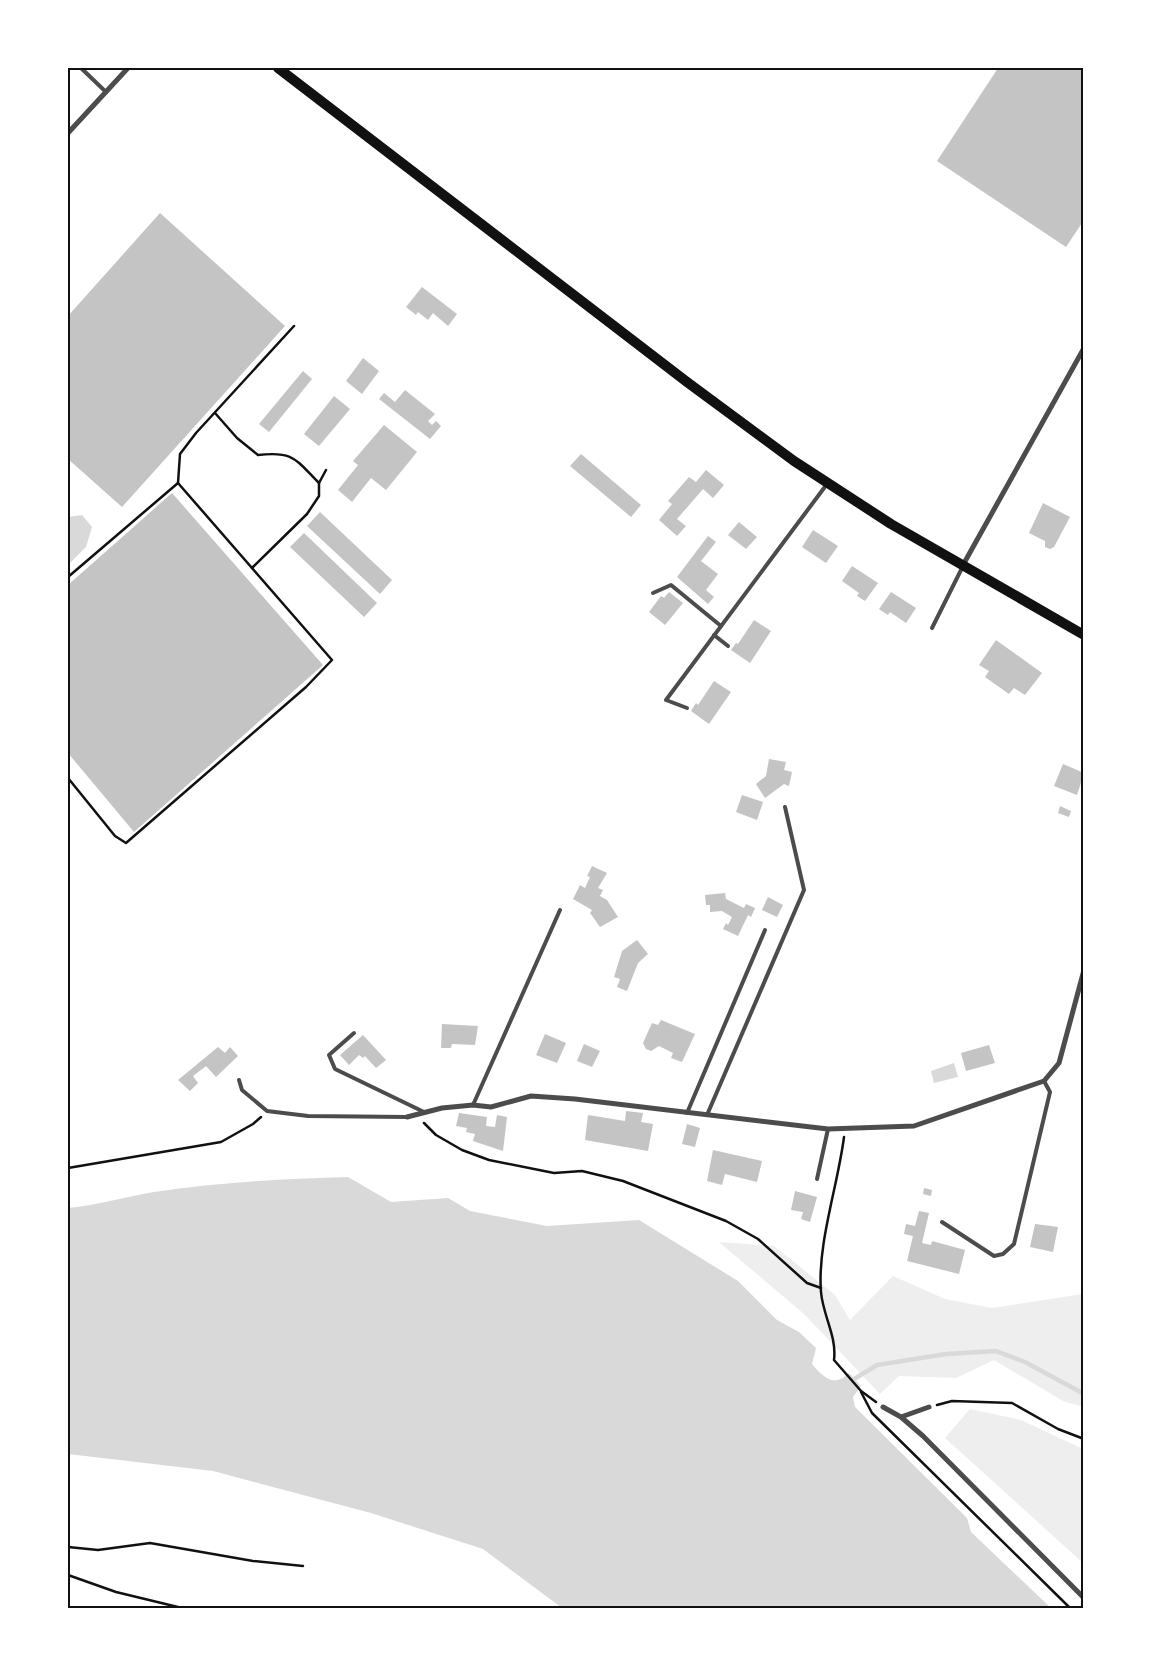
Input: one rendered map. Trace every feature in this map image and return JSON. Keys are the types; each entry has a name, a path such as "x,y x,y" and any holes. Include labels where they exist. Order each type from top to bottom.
{"main road":[{"path":"278,68 687,382 794,461 891,524 1084,635"}],"street":[{"path":"68,133 128,68"},
{"path":"963,566 1084,348"},
{"path":"407,1117 442,1108 473,1105 491,1107 531,1096 575,1099 828,1129 914,1126 1044,1081 1059,1063 1084,970"},
{"path":"883,1407 901,1417 923,1436 1084,1598"},
{"path":"901,1417 929,1407"}],"lane":[{"path":"80,68 106,92"},
{"path":"687,708 666,700 828,483"},
{"path":"932,628 963,566"},
{"path":"653,593 672,585 721,626"},
{"path":"714,636 728,646"},
{"path":"707,1115 804,890 785,807"},
{"path":"473,1105 560,910"},
{"path":"688,1113 765,930"},
{"path":"354,1033 330,1055 335,1069 426,1113"},
{"path":"239,1080 242,1090 267,1111 308,1116 407,1117"},
{"path":"942,1222 994,1256 1003,1254 1014,1244 1050,1092 1044,1081"},
{"path":"817,1179 828,1129"}],"path":[{"path":"68,778 115,836 126,843 306,687 332,660 178,483 180,454 294,326"},
{"path":"215,413 237,438 258,455 278,452 292,456 319,483"},
{"path":"252,568 307,514 319,496 319,483 326,470"},
{"path":"68,576 178,483"},
{"path":"68,1168 221,1142 253,1124 267,1111"},
{"path":"416,1115 436,1135 462,1150 489,1160 554,1174 582,1170 623,1181 726,1221 758,1239 807,1283 821,1288"},
{"path":"846,1129 840,1170 824,1248 821,1288 835,1345 834,1360 861,1391 883,1407"},
{"path":"861,1391 872,1414 1070,1608"},
{"path":"929,1407 952,1401 1012,1403 1058,1429 1084,1439"},
{"path":"68,1547 98,1550 150,1543 253,1561 303,1566"},
{"path":"68,1575 116,1592 182,1608"}],"shaded area":[{"path":"82,515 92,527 86,547 68,565 68,517"},
{"path":"954,1063 958,1077 934,1083 931,1071"},
{"path":"348,1177 391,1202 448,1198 470,1211 547,1226 639,1220 738,1281 777,1320 799,1332 816,1348 812,1364 825,1377 838,1380 849,1373 861,1386 853,1397 855,1407 967,1518 971,1532 1051,1608 562,1608 483,1549 371,1513 213,1471 68,1454 68,1208 154,1192 227,1183"},
{"path":"719,1242 774,1246 835,1295 850,1320 893,1276 945,1299 992,1308 1083,1294 1083,1407 1063,1401 994,1360 956,1378 899,1376 880,1394 804,1314"},
{"path":"970,1409 1021,1420 1083,1449 1083,1563 945,1438"}],"building":[{"path":"998,68 1084,68 1084,220 1066,247 937,161"},
{"path":"160,213 285,326 122,507 68,459 68,316"},
{"path":"422,287 457,314 448,326 433,313 428,320 418,312 416,315 406,307"},
{"path":"363,358 379,371 362,394 346,381"},
{"path":"303,371 312,379 269,432 259,424"},
{"path":"405,390 435,414 428,421 432,425 436,421 441,426 430,439 379,399 384,393 395,402"},
{"path":"334,396 350,409 319,446 304,434"},
{"path":"384,425 417,452 386,490 371,478 352,502 338,490 358,465 353,461"},
{"path":"581,454 641,505 631,517 570,466"},
{"path":"706,470 724,485 713,498 703,489 677,519 686,526 677,536 659,520 672,504 668,501 689,477 696,482"},
{"path":"172,493 323,665 134,832 68,753 68,585"},
{"path":"1043,503 1070,517 1054,547 1050,549 1045,547 1045,541 1029,533"},
{"path":"320,512 392,580 380,594 307,526"},
{"path":"739,522 757,537 746,549 728,535"},
{"path":"813,530 838,546 826,563 802,547"},
{"path":"304,533 377,603 364,617 290,547"},
{"path":"708,536 716,542 701,561 718,574 706,590 714,597 708,604 677,577"},
{"path":"852,566 878,583 865,601 857,596 859,593 842,581"},
{"path":"669,592 683,603 665,625 649,612 661,596 664,598"},
{"path":"891,592 916,608 906,623 890,612 888,615 879,609"},
{"path":"754,620 771,631 750,663 731,650 736,643 738,644"},
{"path":"996,640 1042,673 1025,695 1014,688 1009,694 985,677 989,671 979,665"},
{"path":"714,681 731,692 709,724 691,711 696,703 698,705"},
{"path":"769,759 786,762 784,770 792,772 789,786 784,784 765,798 756,784 766,776"},
{"path":"1063,764 1084,773 1077,795 1054,786"},
{"path":"742,795 763,802 757,820 736,812"},
{"path":"1060,806 1071,811 1069,817 1058,813"},
{"path":"592,866 607,873 598,888 603,890 600,896 607,900 618,917 600,927 590,913 592,910 573,899 580,885 585,888 590,877 587,876"},
{"path":"725,893 726,899 744,908 746,904 755,908 751,917 748,915 738,936 723,929 726,923 728,925 732,917 722,911 710,912 710,905 706,905 705,895"},
{"path":"768,897 783,905 777,917 762,910"},
{"path":"637,940 648,954 638,963 627,991 617,987 620,979 614,977 622,951"},
{"path":"661,1020 695,1034 682,1062 671,1058 673,1053 659,1046 651,1051 646,1049 643,1043 652,1023 658,1025"},
{"path":"442,1024 478,1026 475,1045 452,1044 451,1048 441,1048"},
{"path":"545,1034 566,1043 557,1063 536,1055"},
{"path":"363,1035 386,1060 376,1068 365,1056 363,1058 359,1055 349,1065 340,1055"},
{"path":"584,1044 600,1051 592,1067 577,1061"},
{"path":"989,1045 995,1063 966,1071 961,1053"},
{"path":"218,1047 225,1053 230,1047 238,1056 216,1077 206,1066 193,1076 198,1083 190,1091 178,1080"},
{"path":"626,1111 643,1113 641,1122 653,1124 648,1151 585,1140 588,1115 625,1121"},
{"path":"459,1113 487,1117 486,1126 495,1127 497,1115 507,1117 503,1151 473,1141 475,1134 466,1132 467,1128 456,1126"},
{"path":"687,1124 700,1128 695,1147 682,1144"},
{"path":"713,1150 762,1161 757,1182 725,1174 722,1185 707,1181"},
{"path":"924,1188 932,1190 931,1196 923,1194"},
{"path":"795,1191 817,1197 810,1222 801,1219 803,1212 791,1210"},
{"path":"919,1211 929,1213 922,1243 931,1245 932,1241 965,1250 959,1274 907,1261 913,1236 904,1234 906,1224 915,1226"},
{"path":"1035,1224 1058,1227 1053,1252 1030,1247"}],"waterway":[{"path":"851,1381 877,1365 946,1354 996,1351 1025,1362 1084,1394"}]}
